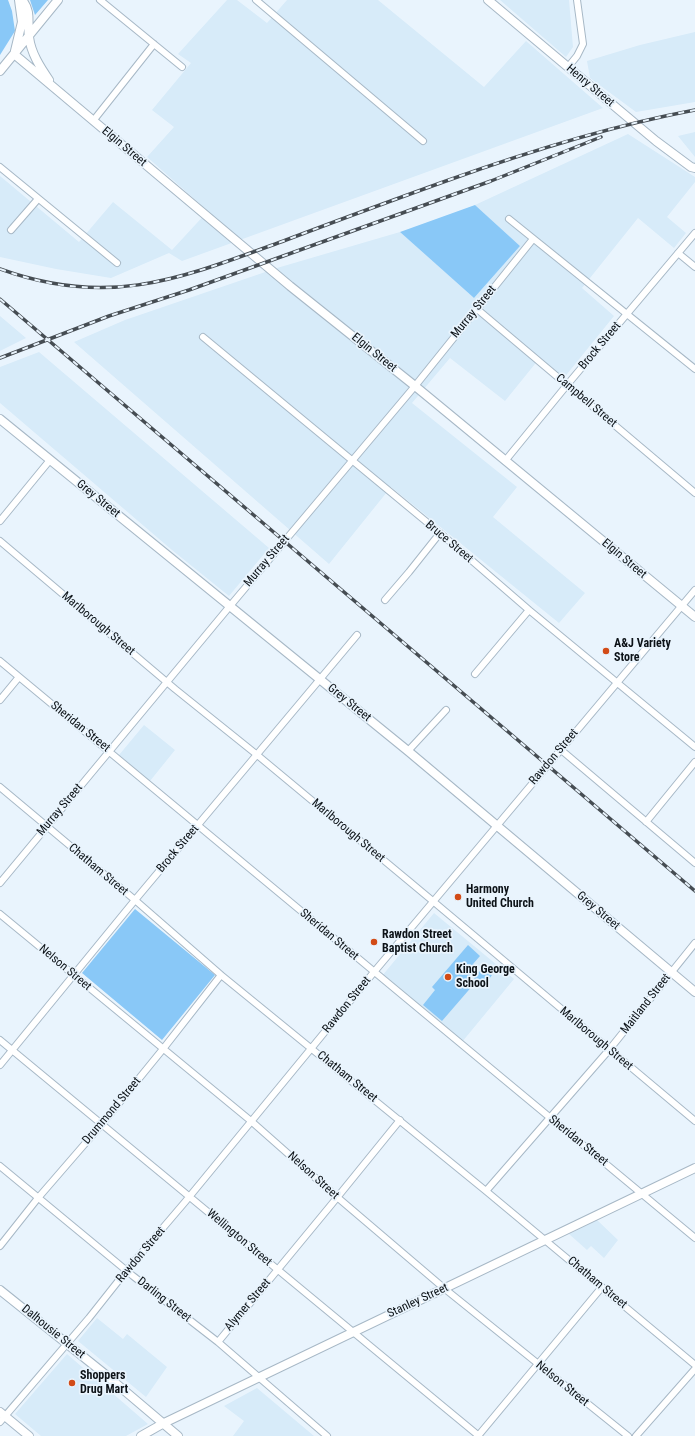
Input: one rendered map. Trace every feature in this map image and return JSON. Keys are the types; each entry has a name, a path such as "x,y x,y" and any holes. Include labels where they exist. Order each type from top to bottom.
{"street":[{"path":"14,54 22,22 19,0"},
{"path":"22,0 29,15 28,36"},
{"path":"0,71 58,0"},
{"path":"100,0 182,67"},
{"path":"256,0 423,141"},
{"name":"Henry Street","path":"488,0 656,141 695,168"},
{"path":"568,67 583,44 577,0"},
{"name":"Elgin Street","path":"28,36 38,64 54,88"},
{"path":"93,121 154,44"},
{"name":"Elgin Street","path":"14,54 290,286 415,386 695,617"},
{"path":"0,167 117,263"},
{"path":"11,230 38,199"},
{"path":"508,219 695,369"},
{"name":"Brock Street","path":"505,461 695,233"},
{"name":"Murray Street","path":"0,883 46,826 415,386 533,239"},
{"path":"678,253 695,267"},
{"name":"Campbell Street","path":"477,309 695,493"},
{"name":"Bruce Street","path":"203,337 440,533 529,610 695,746"},
{"name":"Grey Street","path":"0,419 408,751 695,992"},
{"path":"0,521 50,460"},
{"path":"385,600 440,533"},
{"name":"Marlborough Street","path":"0,542 433,901 695,1121"},
{"name":"Rawdon Street","path":"2,1416 68,1344 127,1270 190,1196 433,901 497,827 560,749 695,590"},
{"path":"475,674 529,610"},
{"name":"Brock Street","path":"0,1065 256,754 357,636"},
{"name":"Sheridan Street","path":"0,662 110,751 197,826 695,1238"},
{"path":"0,700 19,677"},
{"path":"408,751 446,710"},
{"path":"560,749 695,863"},
{"path":"646,822 695,762"},
{"name":"Chatham Street","path":"0,787 135,900 221,975 400,1120 695,1365"},
{"name":"Nelson Street","path":"0,914 251,1121 337,1198 445,1288 537,1364 628,1436"},
{"name":"Maitland Street","path":"486,1191 609,1050 695,943"},
{"name":"Drummond Street","path":"0,1246 38,1198 102,1124 221,975"},
{"name":"Wellington Street","path":"0,1040 478,1436"},
{"name":"Alymer Street","path":"218,1342 400,1120"},
{"name":"Darling Street","path":"0,1166 218,1342 327,1436"},
{"name":"Stanley Street","path":"141,1436 164,1423 695,1168"},
{"path":"478,1436 602,1287"},
{"name":"Dalhousie Street","path":"0,1290 68,1344 178,1436"},
{"path":"636,1436 695,1369"},
{"path":"2,1416 29,1436"}],"shaded area":[{"path":"0,0 8,0 12,11 15,31 0,55"},
{"path":"30,0 48,0 35,15"},
{"path":"227,0 237,0 267,23 287,0 378,0 484,87 526,41 603,108 182,261 169,253 111,278 56,269 0,257 0,176 79,242 113,202 172,250 208,211 147,157 174,127 152,110 191,63 178,54"},
{"path":"500,0 569,0 573,47 566,57"},
{"path":"695,32 695,102 636,112 590,78 587,61 640,45"},
{"path":"695,132 695,157 678,136"},
{"path":"628,134 695,177 695,182 667,217 686,233 674,248 638,218 582,288 614,316 563,379 539,359 505,401 450,358 412,403 517,487 493,517 585,593 559,623 391,487 329,564 74,342 125,320 277,268 400,232 474,298 520,246 475,205"},
{"path":"475,205 520,246 474,298 400,232"},
{"path":"0,316 26,338 0,351"},
{"path":"39,352 269,548 229,596 172,550 0,403 0,367"},
{"path":"144,725 175,750 150,781 119,755"},
{"path":"135,909 215,975 162,1040 82,973"},
{"name":"King George School","path":"434,913 514,979 462,1042 382,976"},
{"path":"468,945 480,956 473,964 477,967 468,978 474,984 442,1021 423,1005 435,990 432,987"},
{"path":"480,971 492,975 486,983 475,983 474,974"},
{"path":"597,1220 618,1240 604,1258 591,1246 587,1250 569,1234"},
{"path":"97,1318 123,1339 127,1334 167,1367 146,1397 78,1341"},
{"path":"67,1354 148,1424 126,1436 41,1436 15,1414"},
{"path":"257,1388 314,1436 233,1436 244,1421 224,1406"}],"railway":[{"path":"0,269 40,281 76,287 111,287 145,284 213,266 507,160 600,132 663,116 695,110"},
{"path":"0,358 109,316 189,290 491,181 601,137"},
{"path":"0,299 695,891"}],"place":[{"name":"A&J Variety Store","path":"606,651"},
{"name":"Harmony United Church","path":"458,897"},
{"name":"Rawdon Street Baptist Church","path":"374,942"},
{"name":"King George School","path":"448,977"},
{"name":"Shoppers Drug Mart","path":"72,1383"}]}
